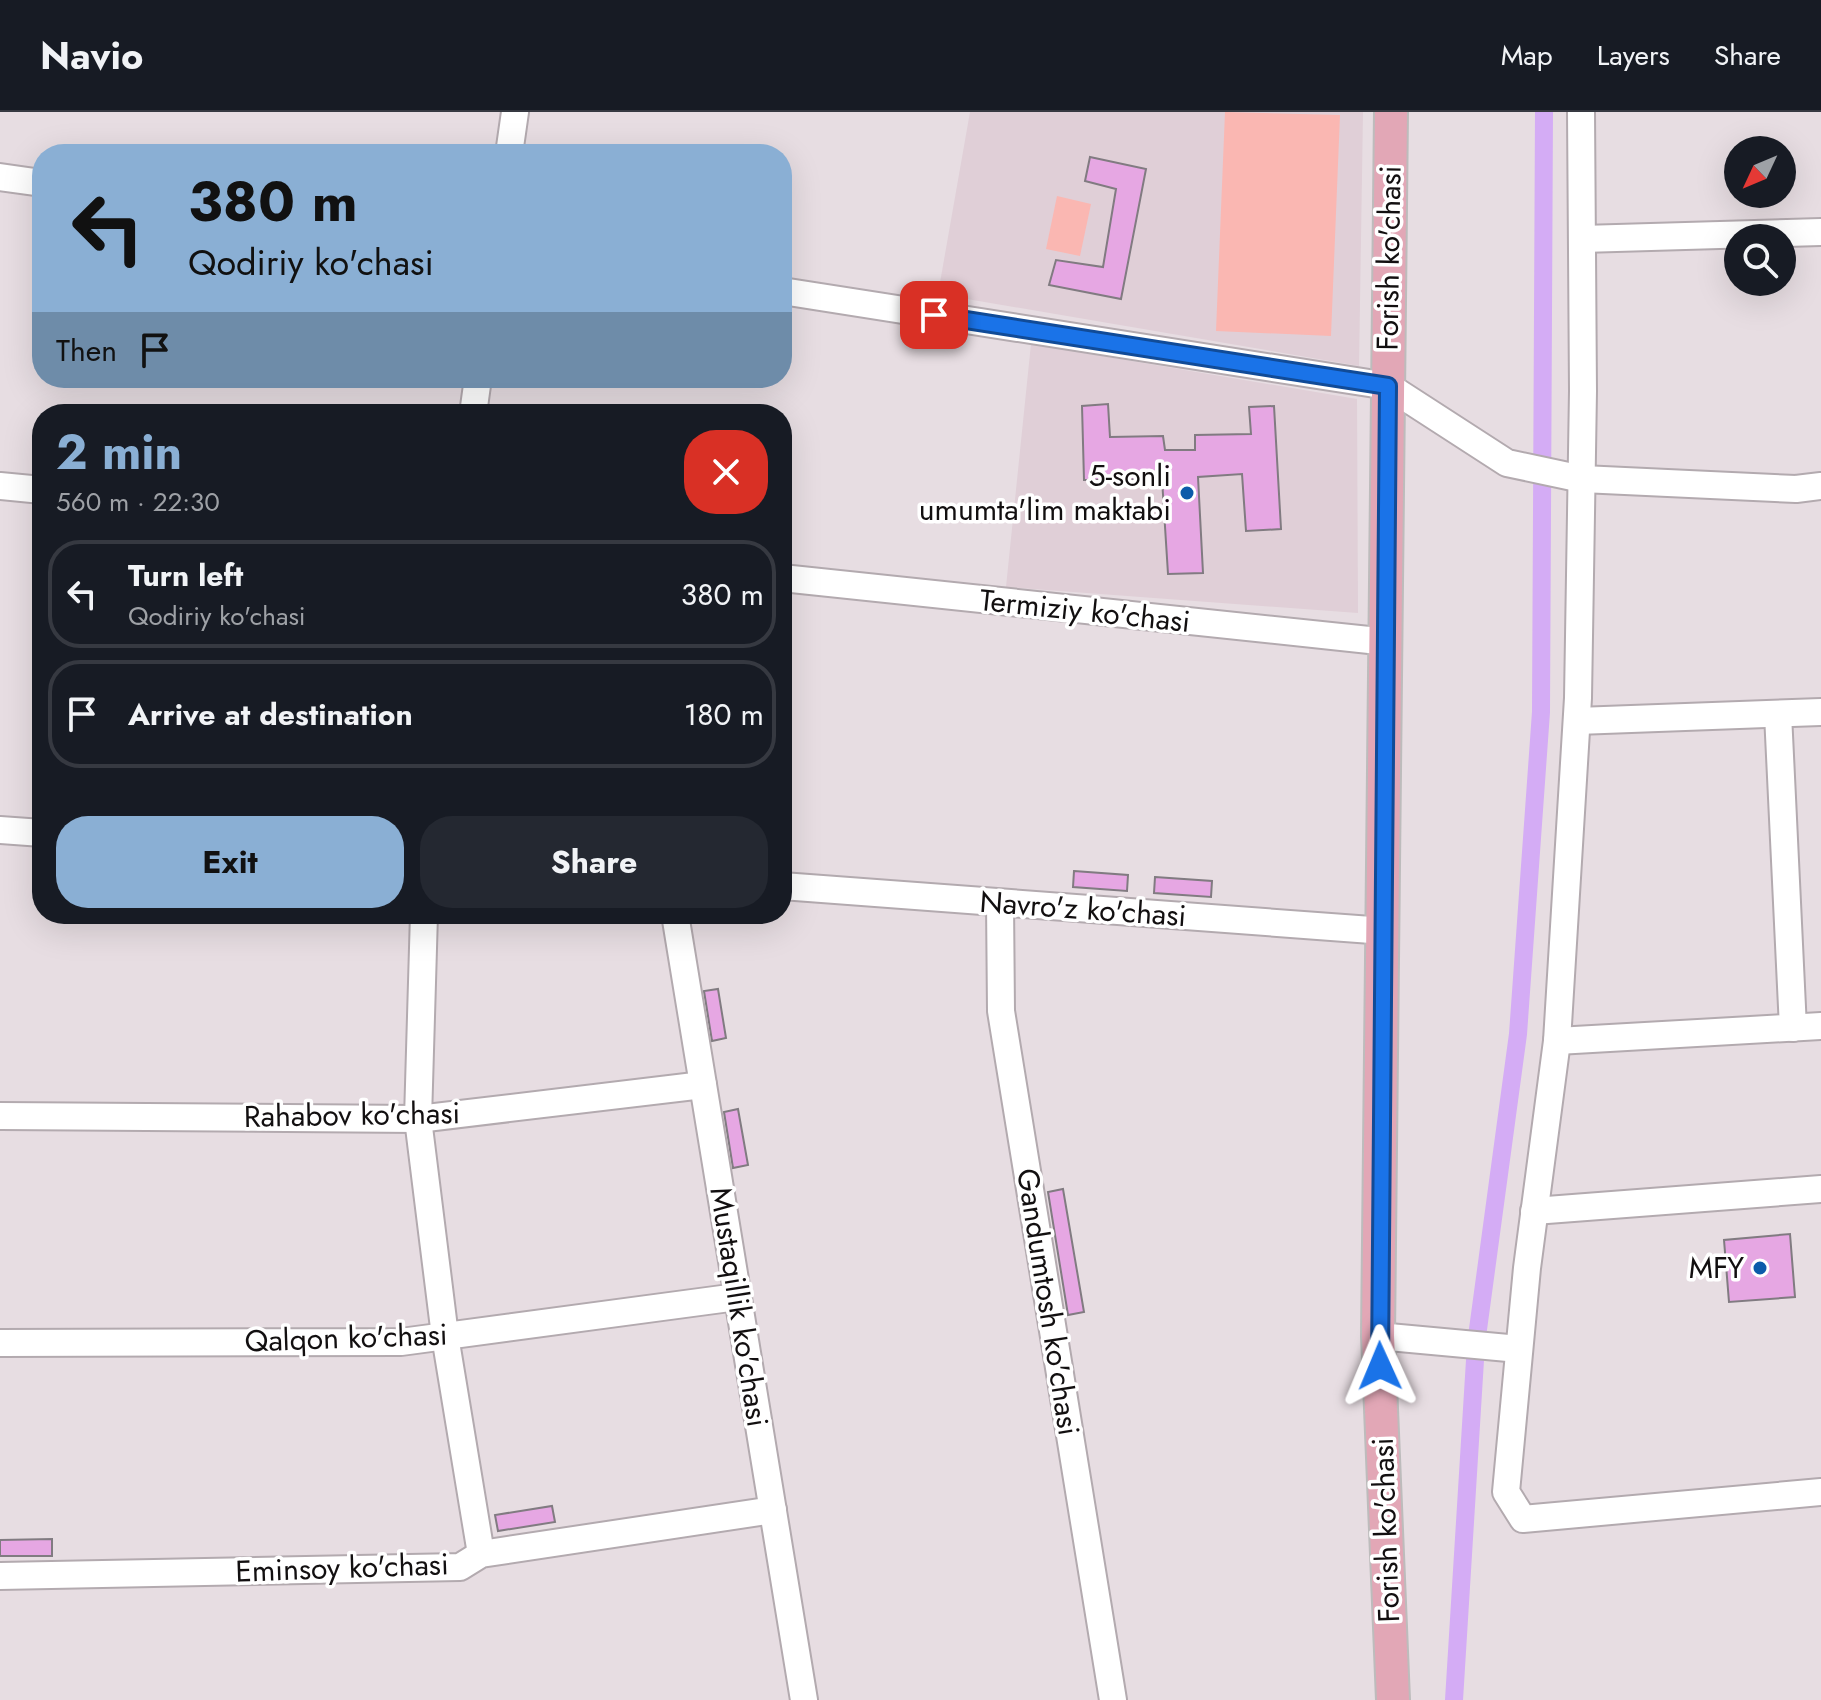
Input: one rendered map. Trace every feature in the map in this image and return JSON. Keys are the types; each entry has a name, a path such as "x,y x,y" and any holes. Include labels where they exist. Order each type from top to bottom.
{"main road":[{"name":"Forish ko'chasi","path":"1391,112 1385,931 1378,1336 1393,1700"}],"street":[{"path":"510,144 515,112"},
{"path":"1581,112 1582,479 1577,721 1557,1041 1534,1211 1506,1492 1523,1519 1821,1492"},
{"path":"0,177 32,182"},
{"path":"1582,239 1821,232"},
{"path":"792,293 1388,386 1507,463 1582,479 1796,489 1821,486"},
{"path":"0,486 32,489"},
{"name":"Termiziy ko'chasi","path":"792,579 1388,642"},
{"path":"1577,721 1821,712"},
{"path":"1778,714 1793,1028"},
{"path":"0,830 32,832"},
{"name":"Navro'z ko'chasi","path":"792,887 1385,931"},
{"name":"Gandumtosh ko'chasi","path":"1000,903 1001,1011 1113,1700"},
{"path":"424,924 418,1119 445,1336 481,1554"},
{"name":"Mustaqillik ko'chasi","path":"677,924 804,1700"},
{"path":"1557,1041 1821,1026"},
{"name":"Rahabov ko'chasi","path":"0,1116 418,1119 703,1085"},
{"path":"1534,1211 1821,1189"},
{"name":"Qalqon ko'chasi","path":"0,1343 401,1342 737,1297"},
{"path":"1378,1336 1519,1349"},
{"name":"Eminsoy ko'chasi","path":"0,1576 460,1567 481,1554 773,1510"}],"shaded area":[{"path":"970,112 1363,112 1359,366 938,294"},
{"path":"1225,112 1340,115 1331,336 1216,331"},
{"path":"1057,196 1091,204 1080,256 1046,249"},
{"name":"5-sonli umumta'lim maktabi","path":"1031,344 1357,399 1358,613 1006,587"}],"building":[{"path":"1090,157 1146,169 1121,299 1049,285 1056,260 1103,267 1116,189 1085,181"},
{"path":"1108,404 1110,437 1163,436 1165,450 1195,450 1195,435 1251,434 1249,407 1274,406 1281,529 1246,531 1242,474 1198,477 1203,573 1168,574 1162,479 1084,480 1082,406"},
{"path":"1074,871 1128,875 1127,891 1073,887"},
{"path":"1155,877 1212,881 1211,897 1154,893"},
{"path":"718,989 726,1038 712,1041 704,991"},
{"path":"738,1109 748,1165 733,1168 724,1112"},
{"path":"1063,1189 1084,1312 1068,1315 1048,1192"},
{"name":"MFY","path":"1790,1234 1795,1297 1729,1302 1724,1240"},
{"path":"552,1506 555,1522 498,1531 495,1515"},
{"path":"52,1539 52,1556 0,1556 0,1540"}],"waterway":[{"path":"1454,1700 1476,1344 1518,1034 1541,712 1544,112"}],"place":[{"name":"5-sonli umumta'lim maktabi","path":"1187,493"},
{"name":"MFY","path":"1760,1268"}],"route":[{"path":"934,315 1388,386 1380,1366"}]}
